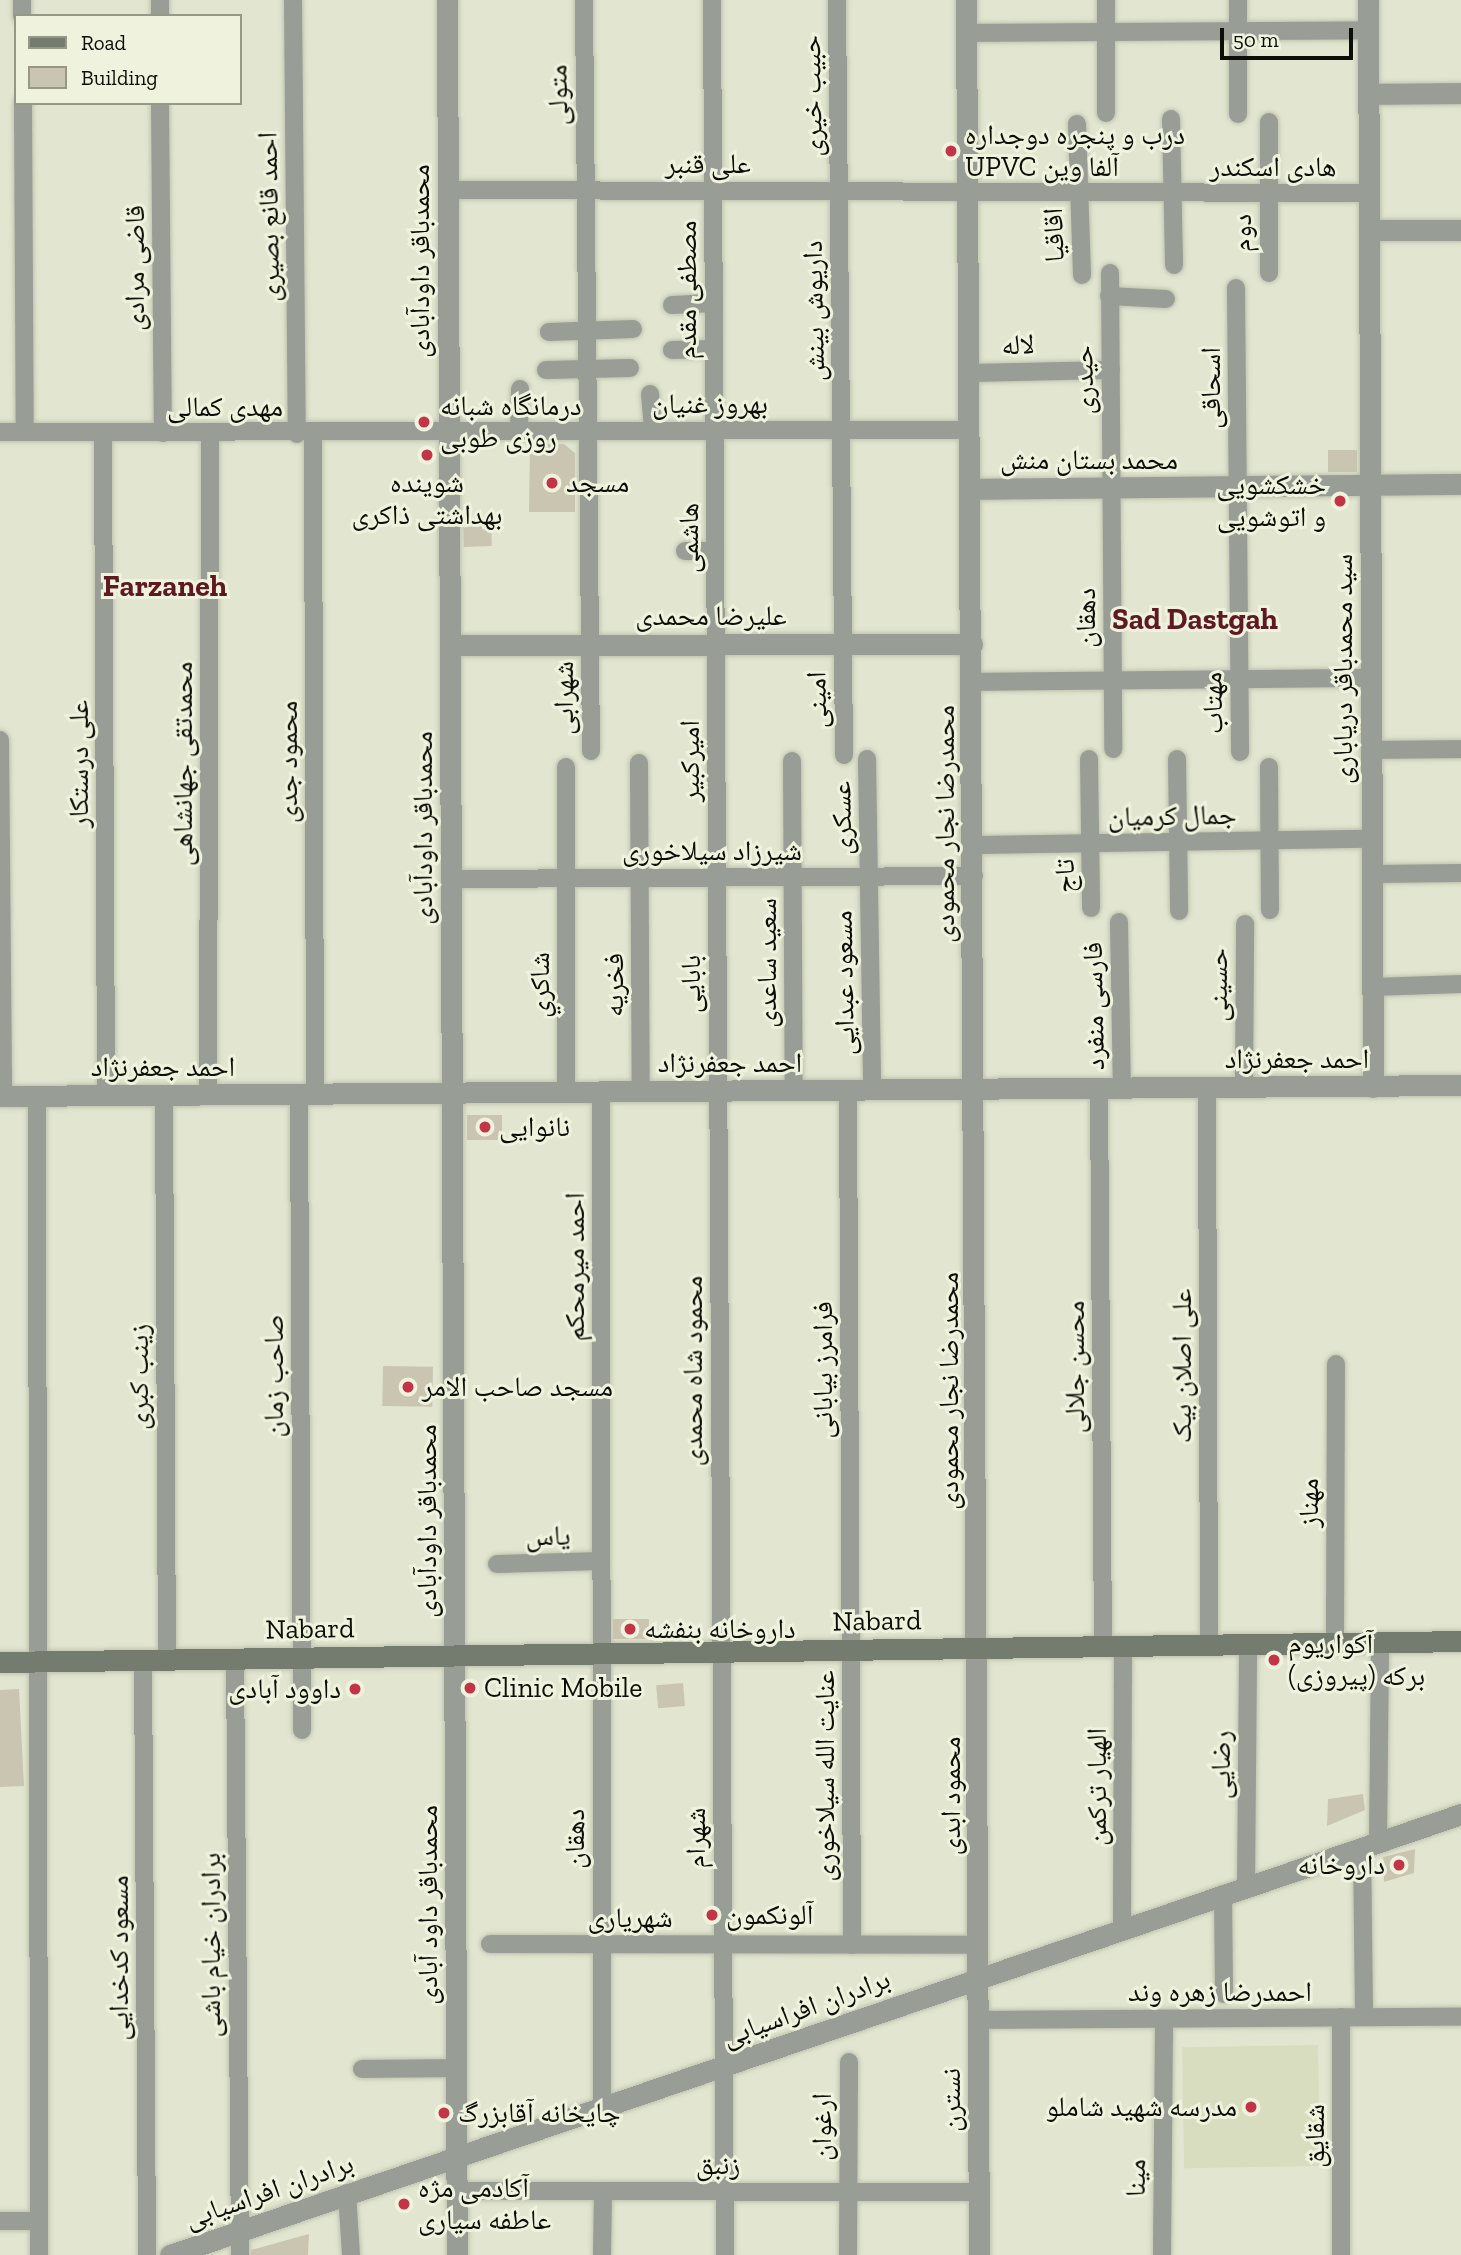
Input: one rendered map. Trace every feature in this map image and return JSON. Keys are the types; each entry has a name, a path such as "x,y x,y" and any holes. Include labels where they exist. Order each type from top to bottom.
{"main road":[{"name":"Nabard","path":"0,1662 1461,1641"}],"street":[{"name":"احمد قانع بصیری","path":"293,0 305,432"},
{"name":"محمدباقر داودآبادی","path":"447,0 455,1655"},
{"name":"متولی","path":"584,0 588,430"},
{"name":"مصطفی مقدم","path":"712,0 714,430"},
{"name":"حبیب خیری","path":"837,0 839,191"},
{"name":"محمدرضا نجار محمودی","path":"966,0 979,1648"},
{"path":"1106,0 1106,113"},
{"path":"1238,0 1238,114"},
{"name":"سید محمدباقر دریاباری","path":"1368,0 1373,1087"},
{"path":"967,33 1368,30"},
{"path":"1368,94 1461,93"},
{"path":"23,105 25,432"},
{"name":"قاضی مرادی","path":"160,105 163,433"},
{"path":"1171,119 1174,265"},
{"name":"دوم","path":"1269,122 1269,273"},
{"name":"اقاقیا","path":"1077,124 1082,275"},
{"name":"علی قنبر","path":"448,190 968,192"},
{"name":"داریوش بینش","path":"839,191 843,644"},
{"name":"هادی اسکندر","path":"968,192 1369,193"},
{"path":"1369,230 1461,230"},
{"name":"حیدری","path":"1110,273 1111,488"},
{"name":"اسحاقی","path":"1236,288 1238,486"},
{"path":"1109,296 1166,299"},
{"path":"672,304 713,303"},
{"path":"550,332 633,329"},
{"path":"671,350 714,349"},
{"path":"546,370 630,368"},
{"name":"لاله","path":"969,373 1111,370"},
{"path":"519,430 520,389"},
{"path":"650,394 653,430"},
{"name":"مهدی کمالی","path":"0,432 449,430"},
{"name":"بهروز غنیان","path":"449,430 970,430"},
{"name":"شهرابی","path":"588,430 591,751"},
{"name":"هاشمی","path":"714,430 715,645"},
{"name":"علی درستکار","path":"103,432 106,1095"},
{"name":"محمود جدی","path":"305,432 307,1094"},
{"name":"محمدتقی جهانشاهی","path":"208,1094 210,433"},
{"name":"محمد بستان منش","path":"970,489 1461,484"},
{"name":"مهتاب","path":"1238,486 1240,752"},
{"name":"دهقان","path":"1111,488 1113,749"},
{"path":"685,551 715,551"},
{"name":"امینی","path":"843,644 844,755"},
{"name":"علیرضا محمدی","path":"450,645 972,644"},
{"name":"امیرکبیر","path":"715,645 717,877"},
{"path":"972,682 1371,678"},
{"path":"0,740 2,1096"},
{"path":"1372,750 1461,749"},
{"name":"عسکری","path":"867,759 869,876"},
{"name":"تاج","path":"1089,759 1091,908"},
{"path":"1177,759 1179,911"},
{"name":"سعید ساعدی","path":"792,761 794,1090"},
{"name":"فخریه","path":"639,763 641,1091"},
{"name":"شاكري","path":"566,767 566,1092"},
{"path":"1269,767 1270,911"},
{"name":"جمال کرمیان","path":"973,845 1372,839"},
{"path":"1372,874 1461,873"},
{"name":"مسعود عبدایی","path":"869,876 872,1090"},
{"name":"شیرزاد سیلاخوری","path":"452,879 974,876"},
{"name":"بابایی","path":"717,877 718,1091"},
{"name":"فارسی منفرد","path":"1119,922 1122,1088"},
{"name":"حسینی","path":"1244,1087 1245,924"},
{"path":"1373,987 1461,984"},
{"name":"احمد جعفرنژاد","path":"2,1096 1461,1085"},
{"name":"محسن جلالی","path":"1099,1088 1113,1646"},
{"name":"علی اصلان بیک","path":"1207,1088 1209,1644"},
{"name":"فرامرز بیابانی","path":"848,1090 851,1649"},
{"name":"محمود شاه محمدی","path":"718,1091 721,1651"},
{"name":"احمد میرمحکم","path":"601,1092 601,1653"},
{"name":"صاحب زمان","path":"302,1730 307,1094"},
{"name":"زینب کبری","path":"164,1095 167,1660"},
{"path":"37,1096 39,2255"},
{"name":"مهناز","path":"1335,1642 1336,1364"},
{"name":"یاس","path":"497,1564 601,1561"},
{"path":"1364,2017 1380,1642"},
{"name":"رضایی","path":"1246,1886 1248,1644"},
{"name":"الهیار ترکمن","path":"1113,1646 1122,1928"},
{"name":"محمود ابدی","path":"979,1648 979,1945"},
{"name":"عنایت الله سیلاخوری","path":"851,1649 852,1945"},
{"name":"شهرام","path":"721,1651 725,2255"},
{"name":"دهقان","path":"601,1653 602,2109"},
{"name":"محمدباقر داود آبادی","path":"455,1655 457,2255"},
{"name":"برادران خیام باشی","path":"235,1658 240,2255"},
{"name":"مسعود کدخدایی","path":"143,1660 147,2255"},
{"name":"برادران افراسیابی","path":"170,2255 457,2155 602,2109 979,1975 1461,1814"},
{"path":"1223,1894 1224,1994"},
{"name":"شهریاری","path":"490,1944 979,1945"},
{"name":"نسترن","path":"979,1945 979,2255"},
{"name":"شقایق","path":"1341,2017 1341,2255"},
{"name":"احمدرضا زهره وند","path":"979,2020 1461,2017"},
{"name":"مینا","path":"1162,2255 1164,2018"},
{"name":"ارغوان","path":"848,2255 849,2062"},
{"path":"362,2069 457,2068"},
{"name":"زنبق","path":"457,2191 979,2192"},
{"path":"603,2191 603,2255"},
{"path":"347,2193 351,2255"},
{"path":"0,2221 39,2221"}],"shaded area":[{"name":"مدرسه شهید شاملو","path":"1318,2045 1320,2166 1184,2168 1182,2047"}],"building":[{"name":"مسجد","path":"530,443 564,444 575,453 575,512 529,512"},
{"path":"1328,450 1357,450 1357,472 1328,472"},
{"path":"491,523 492,546 464,547 463,524"},
{"name":"نانوایی","path":"467,1115 502,1115 502,1140 467,1140"},
{"name":"مسجد صاحب الامر","path":"383,1366 433,1367 432,1407 382,1406"},
{"name":"داروخانه بنفشه","path":"613,1619 649,1619 649,1639 613,1639"},
{"path":"683,1683 685,1706 658,1708 656,1685"},
{"path":"19,1689 24,1786 0,1787 0,1690"},
{"path":"1363,1794 1365,1810 1327,1826 1328,1799"},
{"name":"داروخانه","path":"1415,1849 1414,1873 1384,1882 1383,1857"},
{"path":"309,2234 308,2255 251,2255 251,2250"}],"place":[{"name":"درب و پنجره دوجداره UPVC آلفا وین","path":"951,151"},
{"name":"درمانگاه شبانه روزی طوبی","path":"424,422"},
{"name":"شوینده بهداشتی ذاکری","path":"427,455"},
{"name":"مسجد","path":"552,483"},
{"name":"خشکشویی و اتوشویی","path":"1340,501"},
{"name":"نانوایی","path":"485,1127"},
{"name":"مسجد صاحب الامر","path":"408,1387"},
{"name":"داروخانه بنفشه","path":"630,1629"},
{"name":"آکواریوم برکه (پیروزی)","path":"1274,1660"},
{"name":"Clinic Mobile","path":"470,1688"},
{"name":"داوود آبادی","path":"355,1689"},
{"name":"داروخانه","path":"1399,1865"},
{"name":"آلونکمون","path":"712,1915"},
{"name":"مدرسه شهید شاملو","path":"1251,2107"},
{"name":"چایخانه آقابزرگ","path":"444,2113"},
{"name":"آکادمی مژه عاطفه سیاری","path":"404,2204"}],"district":[{"name":"Farzaneh","path":"165,586"},
{"name":"Sad Dastgah","path":"1195,619"}]}
